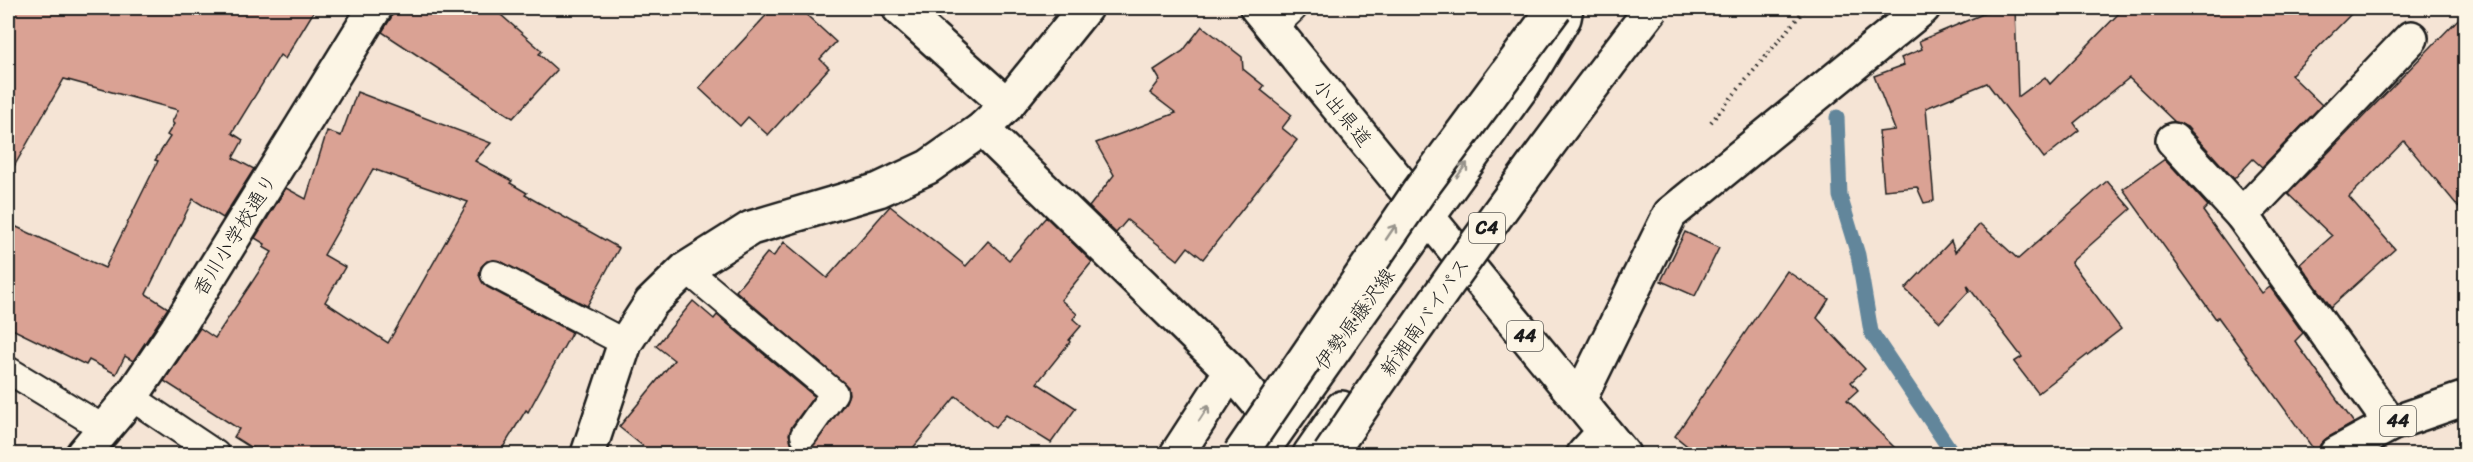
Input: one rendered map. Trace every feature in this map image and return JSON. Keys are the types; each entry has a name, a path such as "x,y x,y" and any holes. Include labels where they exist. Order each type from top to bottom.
{"main road":[{"name":"香川小学校通り","path":"83,454 131,397 177,329 375,8"},
{"path":"899,8 1007,105"},
{"path":"588,454 625,343 651,303 686,269 751,228 889,185 928,167 982,129 1007,105 1085,8"},
{"path":"1240,454 1420,190 1555,8"},
{"name":"伊勢原藤沢線","path":"1260,454 1522,87 1564,18 1566,8"},
{"name":"伊勢原藤沢線","path":"1310,454 1498,186 1635,8"},
{"name":"新湘南バイパス","path":"1330,454 1481,237 1589,88 1652,8"},
{"path":"1579,400 1670,214 1923,8"},
{"name":"小出県道","path":"1274,14 1428,217"},
{"path":"2242,215 2411,38"},
{"path":"982,129 1231,371 1278,428"},
{"path":"2173,140 2242,215 2391,424"},
{"name":"44","path":"1428,217 1579,400 1604,447"},
{"path":"1177,454 1231,371"},
{"name":"44","path":"2336,454 2391,424 2466,398"}],"lane":[{"path":"686,269 834,393 804,435"},
{"path":"494,274 625,343"},
{"path":"8,370 103,428"},
{"path":"131,397 216,454"}],"building":[{"path":"8,8 316,8 285,59 280,55 232,133 243,140 233,158 254,169 223,218 193,199 146,294 168,308 133,361 125,356 116,374 89,360 86,365 8,327 8,223 105,268 158,161 155,160 170,137 167,135 174,124 172,122 178,110 64,79 8,177"},
{"path":"394,8 493,8 542,51 539,54 557,70 513,118 382,32"},
{"path":"773,8 799,8 836,42 820,59 829,68 768,135 748,117 740,126 699,88"},
{"path":"1997,8 2015,8 2018,97 2045,77 2050,84 2124,8 2357,8 2291,75 2322,105 2262,167 2253,159 2234,179 2187,127 2175,122 2129,78 2074,123 2079,130 2044,158 1987,83 1926,108 1934,201 1924,203 1917,187 1884,190 1879,132 1895,130 1874,76 1904,65 1901,58 1922,49 1919,41"},
{"path":"2466,11 2466,216 2404,141 2349,197 2395,249 2331,307 2300,264 2332,236 2288,194"},
{"path":"1202,26 1242,57 1243,69 1264,86 1261,90 1292,115 1282,128 1297,140 1203,259 1188,247 1178,260 1127,220 1116,233 1089,207 1114,175 1096,143 1176,113 1150,93 1160,80 1154,70 1183,51"},
{"path":"357,92 491,143 475,161 512,181 510,183 527,193 525,195 619,248 587,306 500,261 487,261 481,267 479,275 487,287 572,332 528,412 526,410 499,454 261,454 234,437 239,429 164,381 200,328 215,338 272,252 263,247 265,244 255,238 286,188 306,199 327,131 341,136","holes":["373,169 468,202 388,343 325,302 345,267 324,255"]},
{"path":"2165,159 2208,206 2203,211 2262,293 2270,287 2303,333 2295,341 2354,423 2327,438 2320,445 2317,454 2123,189"},
{"path":"2107,181 2131,209 2071,262 2121,329 2038,393 2014,362 2022,357 1967,285 1969,291 1940,322 1905,289 1951,241 1955,252 1980,224 2018,259"},
{"path":"890,206 966,266 988,241 1009,260 1046,217 1092,262 1061,300 1077,314 1073,319 1081,326 1037,383 1076,408 1051,443 1006,415 995,428 956,396 908,454 653,454 619,427 674,360 656,346 693,301 714,319 717,315 814,396 792,426 789,434 791,442 796,447 803,450 811,448 846,402 849,394 848,387 736,291 767,253 773,257 784,242 827,278"},
{"path":"1685,232 1719,248 1695,296 1661,281"},
{"path":"1787,271 1829,299 1817,318 1865,369 1851,382 1858,390 1847,400 1901,454 1697,454 1675,436"}],"waterway":[{"path":"1837,117 1840,196 1858,255 1871,332 1953,454"}]}
